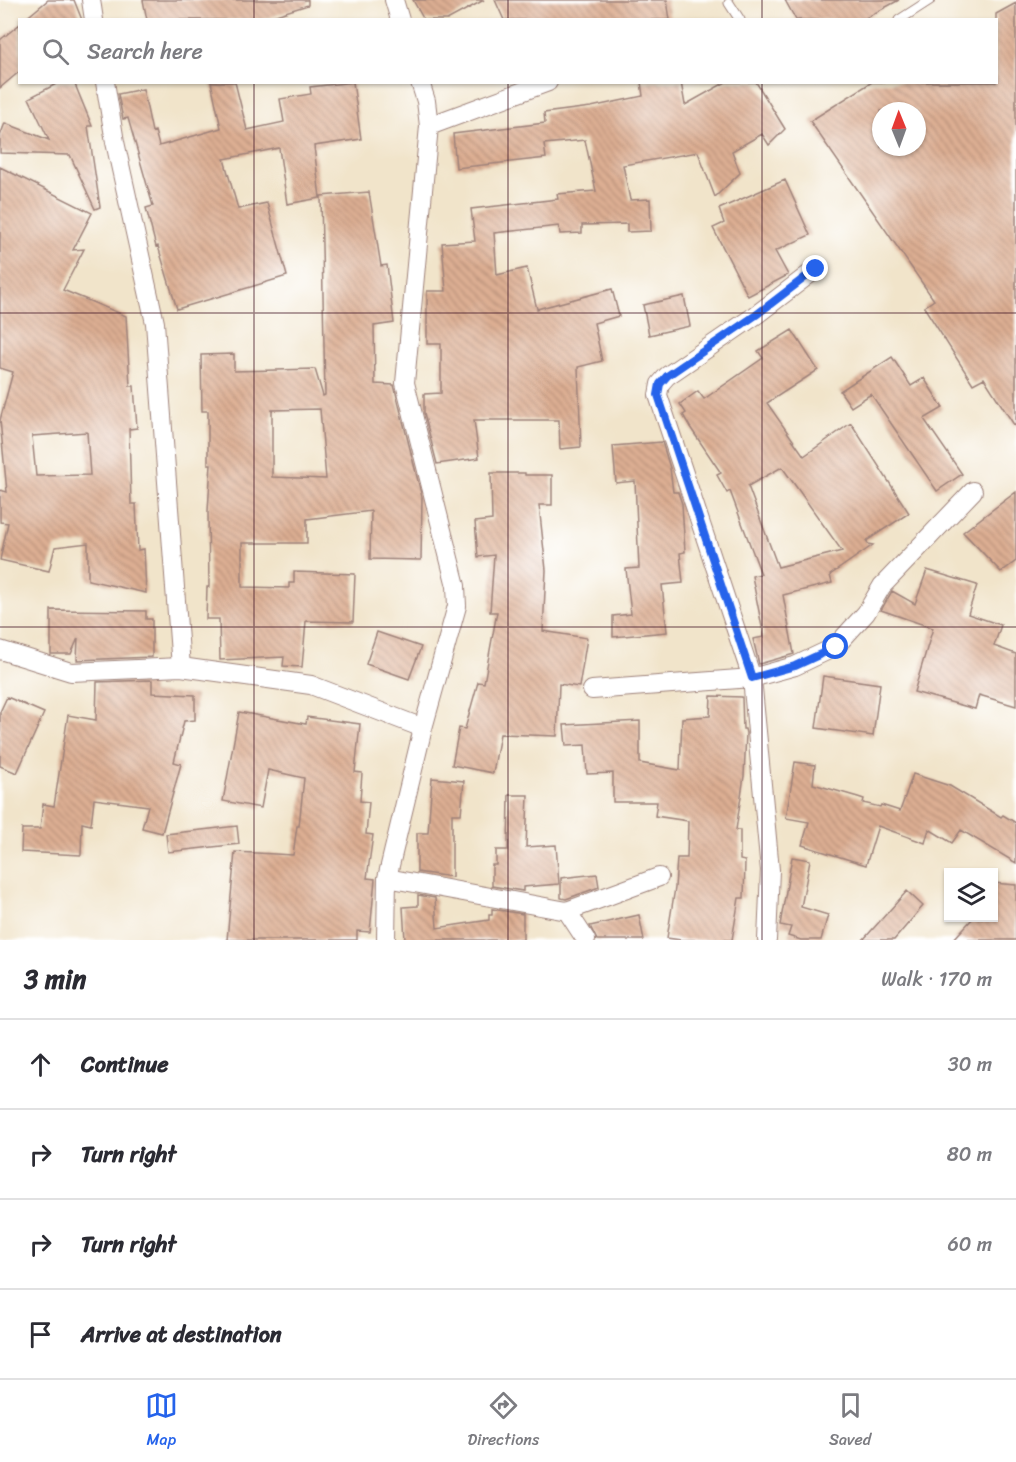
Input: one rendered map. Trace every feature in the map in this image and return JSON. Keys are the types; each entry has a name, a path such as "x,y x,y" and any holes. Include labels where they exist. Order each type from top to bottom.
{"street":[{"path":"91,0 94,18"},
{"path":"394,0 399,18"},
{"path":"105,84 115,142 155,323 181,667"},
{"path":"386,940 387,878 423,728 457,606 456,586 405,383 429,126 426,101 421,84"},
{"path":"429,126 543,84"},
{"path":"767,940 770,870 752,678 658,395 660,384 667,376 756,315 816,269"},
{"path":"592,690 752,678 795,666 836,647 866,613 882,586 973,491"},
{"path":"0,650 71,672 181,667 311,685 423,728"},
{"path":"387,878 567,911 658,877"},
{"path":"567,911 586,940"}],"lane":[{"path":"902,18 930,0"},
{"path":"729,3 739,18"}],"building":[{"path":"48,0 74,0 81,18 26,18"},
{"path":"143,0 308,0 308,5 266,18 147,18"},
{"path":"413,0 484,0 451,18 423,18"},
{"path":"495,0 667,0 670,18 503,18"},
{"path":"785,0 899,0 866,18 795,18"},
{"path":"1016,3 1016,428 984,378 973,384 924,307 934,300 810,121 869,84 998,84 998,18 996,14"},
{"path":"18,26 18,73 0,88 0,40"},
{"path":"56,84 75,84 92,126 88,126 100,207 95,209 70,155 0,153 0,136 5,123 49,140 29,98"},
{"path":"211,84 236,84 247,130 284,122 280,99 311,94 310,87 353,84 361,139 314,146 320,198 287,204 279,148 224,159 238,209 267,203 287,276 177,309 158,246 156,247 146,208 153,206 128,118 123,119 118,94 143,89 152,132 155,131 159,146 221,128"},
{"path":"641,84 681,84 685,105 722,84 757,84 785,129 769,145 762,134 732,151 740,173 715,197 698,152 623,165 630,200 650,199 651,231 627,232 627,224 582,225 582,233 560,234 559,226 494,233 497,275 527,268 537,309 612,289 619,316 594,323 602,361 578,367 581,447 560,449 559,420 474,420 479,458 437,464 424,413 424,394 441,393 441,344 427,344 427,291 446,291 442,243 475,241 471,209 558,199 557,194 596,191 585,140 544,144 546,158 456,168 453,134 545,123 544,113 591,107 643,96"},
{"path":"0,167 92,213 73,250 84,249 63,290 126,316 130,386 134,386 137,428 129,429 131,504 136,504 138,550 144,549 146,593 88,580 88,543 55,547 49,571 0,560 8,523 0,522 0,490 7,492 0,420 13,372 0,368","holes":["87,432 90,475 36,476 32,436"]},
{"path":"785,180 810,235 775,251 788,275 748,296 713,228 724,223 719,209"},
{"path":"369,192 381,266 387,265 394,323 374,326 375,384 394,385 422,497 421,560 370,559 371,511 307,519 307,543 242,543 242,587 289,588 289,583 294,583 294,572 355,574 353,622 306,621 302,667 283,666 284,657 220,660 219,619 206,619 207,587 209,587 208,511 211,464 208,464 208,411 202,411 201,355 234,354 234,371 315,369 323,396 325,395 321,196","holes":["320,409 326,479 272,477 272,410"]},
{"path":"684,296 690,326 649,335 643,305"},
{"path":"792,330 818,370 767,403 804,456 851,423 909,513 866,541 873,545 830,575 832,583 783,595 794,654 759,664 753,639 764,637 752,576 761,574 730,491 727,493 717,475 721,473 690,427 683,415 686,413 680,404 698,391 704,399 763,358 758,351","holes":["782,467 842,551 778,567 748,486"]},
{"path":"892,357 911,386 924,378 943,408 924,419 962,474 937,491 871,394 851,407 840,391"},
{"path":"662,442 670,468 673,492 678,492 682,504 685,552 680,553 683,583 662,585 667,632 613,637 613,616 631,614 626,569 639,568 635,481 616,483 613,446"},
{"path":"491,473 552,475 552,505 539,505 546,570 543,631 587,638 579,687 559,684 557,736 500,734 493,773 452,765 459,728 465,729 478,682 484,683 497,612 490,612 494,555 478,557 475,522 492,520"},
{"path":"1016,492 1016,561 1001,572 963,532"},
{"path":"927,570 977,585 968,614 1001,625 994,646 1016,654 1016,706 979,695 975,709 914,692 933,628 881,610 892,591 915,604"},
{"path":"51,610 146,611 146,619 152,619 152,657 77,660 78,638 71,654 51,654"},
{"path":"377,632 421,647 409,679 366,664"},
{"path":"823,676 880,684 873,736 816,728"},
{"path":"152,680 152,693 195,695 195,720 184,721 174,762 181,764 162,833 142,828 148,806 94,799 91,825 82,823 81,855 21,852 22,829 40,829 43,804 54,806 68,715 96,720 97,682"},
{"path":"711,696 742,697 743,729 746,733 744,776 736,830 740,830 740,860 745,861 744,898 739,898 732,940 667,938 677,858 687,858 688,821 655,816 657,802 613,802 613,773 587,774 585,745 566,746 564,725 640,721 640,763 680,770 682,718 710,716"},
{"path":"7,697 44,713 17,773 0,766 0,712"},
{"path":"239,712 306,724 307,717 360,724 355,772 362,773 360,801 369,802 366,834 373,835 367,878 375,879 370,932 357,931 357,940 227,940 235,852 293,855 297,826 299,826 304,778 268,770 261,808 223,801"},
{"path":"795,762 815,765 813,784 864,799 863,803 880,807 881,805 900,811 913,774 950,786 1001,817 1003,815 1016,823 1016,863 961,830 952,843 929,829 925,843 878,826 866,865 802,845 809,822 786,818"},
{"path":"432,778 464,781 461,814 452,814 452,877 417,872 417,833 428,833"},
{"path":"509,795 528,795 526,847 556,845 559,884 523,887 523,891 492,886 492,865 496,865 496,850 508,850"},
{"path":"237,826 239,844 168,852 166,834"},
{"path":"792,857 810,860 801,907 828,915 821,940 801,940 788,936 791,927 780,925"},
{"path":"597,874 599,887 566,899 561,898 561,878"},
{"path":"998,883 1016,885 1016,940 953,940 969,922 998,922"},
{"path":"907,891 923,906 894,940 863,940"},
{"path":"418,895 435,898 437,928 489,920 492,909 523,914 523,940 405,940 403,907 418,906"},
{"path":"639,915 644,940 597,940 590,926"}],"route":[{"path":"816,269 756,315 667,376 660,384 658,395 752,678 795,666 836,647"}]}
